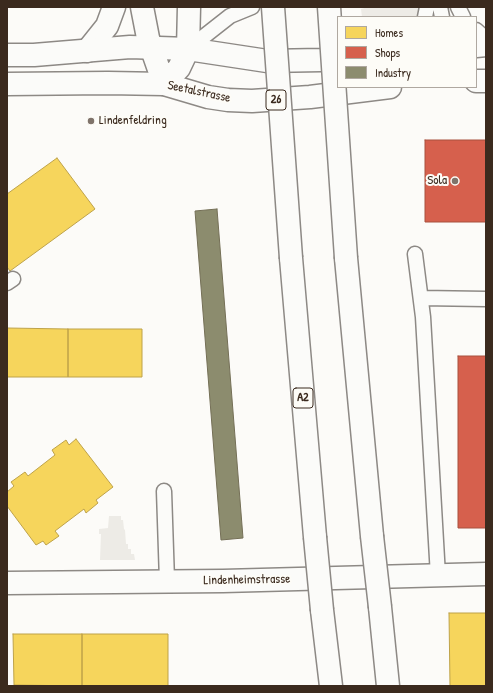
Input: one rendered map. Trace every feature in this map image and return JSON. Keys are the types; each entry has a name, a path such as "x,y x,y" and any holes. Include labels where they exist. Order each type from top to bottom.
{"main road":[{"path":"87,51 107,26 114,7"},
{"path":"142,7 148,38 164,84 180,68 188,49 189,7"},
{"name":"A2","path":"273,7 291,258 315,538 331,686"},
{"path":"329,7 346,258 372,536 388,686"},
{"path":"7,55 34,55 113,48 151,48 188,49 267,61 313,61 337,59"},
{"name":"Seetalstrasse","path":"7,84 108,82 164,84 208,97 252,101 310,98 383,88"},
{"name":"Lindenheimstrasse","path":"7,583 486,574"}],"lane":[{"path":"188,49 230,16 252,7"},
{"path":"458,7 462,16"},
{"path":"477,31 486,39"},
{"path":"415,254 423,317 438,576"},
{"path":"421,298 486,299"},
{"path":"164,491 168,581"}],"shaded area":[{"path":"368,7 422,7 421,16 362,16 361,9"},
{"path":"109,516 121,516 125,530 126,544 128,544 128,549 131,549 131,554 134,554 135,560 100,560 101,534 99,534 99,529 108,528"}],"building: Homes":[{"path":"57,158 95,209 10,271 7,267 7,194"},
{"path":"7,328 68,329 68,377 7,377"},
{"path":"68,329 142,329 142,377 68,377"},
{"path":"76,439 113,487 96,500 98,503 86,513 84,509 55,531 59,536 46,545 43,541 36,545 7,506 7,492 14,486 11,482 25,472 28,476 55,455 52,450 66,440 69,445"},
{"path":"449,613 486,613 486,686 450,686"},
{"path":"13,634 82,634 82,686 14,685"},
{"path":"82,634 168,634 168,686 82,686"}],"building: Shops":[{"name":"Sola","path":"425,140 486,140 486,222 425,222"},
{"path":"458,356 486,356 486,528 458,528"}],"building: Industry":[{"path":"217,209 243,538 221,540 195,211"}],"place":[{"name":"Lindenfeldring","path":"91,121"},
{"name":"Sola","path":"455,181"}]}
